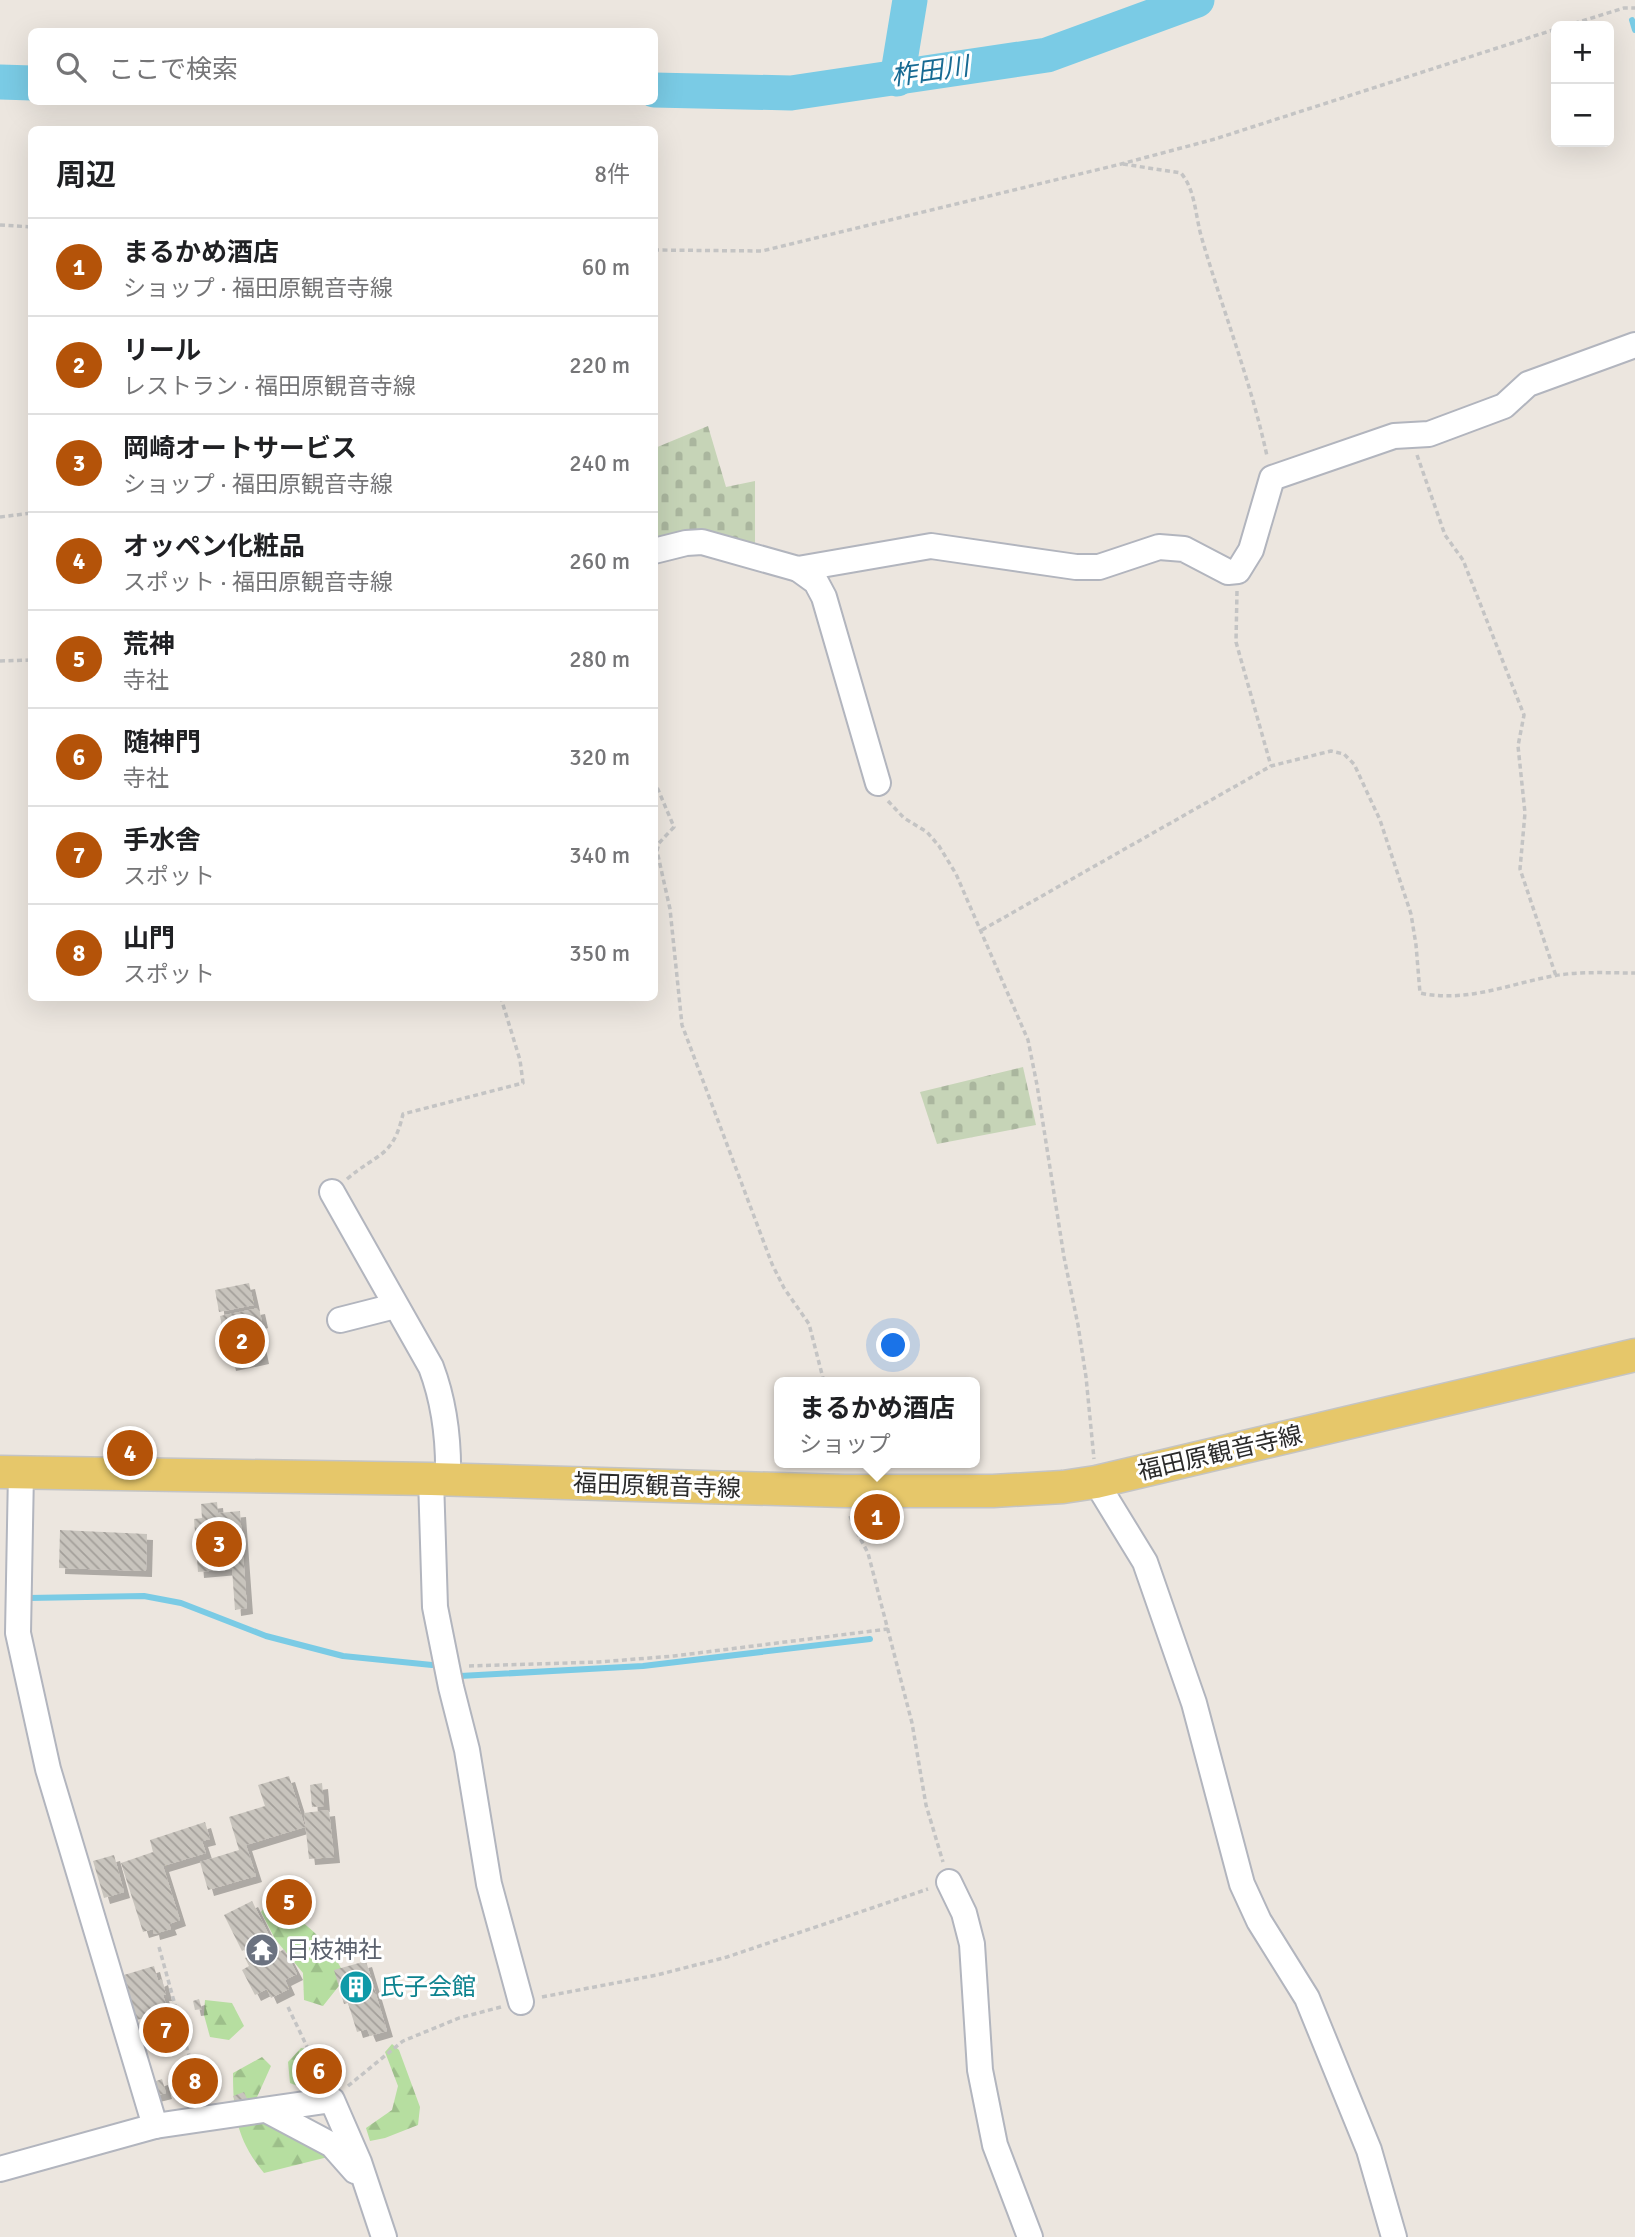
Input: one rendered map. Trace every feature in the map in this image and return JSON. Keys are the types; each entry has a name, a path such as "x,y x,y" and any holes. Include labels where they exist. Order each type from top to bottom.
{"main road":[{"name":"福田原観音寺線","path":"11,1472 844,1491 993,1491 1063,1487 1096,1482 1635,1355"}],"street":[{"path":"798,569 930,546 1076,567 1099,567 1159,547 1184,549 1228,572 1238,571 1251,550 1272,478 1394,436 1429,433 1504,406 1528,384 1635,345"},
{"path":"658,550 702,542 798,569 816,582 824,597 878,783"},
{"path":"332,1192 394,1306 431,1367 441,1394 449,1451 440,1480 435,1607 467,1750 489,1884 521,2002"},
{"path":"340,1320 394,1306"},
{"path":"1635,1339 1578,1367 1578,1384 1635,1371"},
{"path":"11,1472 18,1633 48,1769 155,2126"},
{"path":"1096,1482 1145,1562 1194,1703 1241,1884 1259,1921 1307,1998 1366,2140 1394,2237"},
{"path":"949,1882 964,1913 972,1944 981,2070 995,2145 1030,2237"},
{"path":"0,2169 155,2126 332,2099 359,2162 383,2237"},
{"path":"268,2110 332,2145 366,2183"}],"path":[{"path":"1582,21 1624,8 1635,8"},
{"path":"658,250 762,251 1121,164 1214,139 1551,31"},
{"path":"1121,164 1181,173 1190,183 1201,236 1256,407 1272,478"},
{"path":"0,225 28,227"},
{"path":"1410,436 1446,535 1463,560 1524,715 1518,746 1525,813 1520,869 1556,975"},
{"path":"0,517 28,514"},
{"path":"1238,571 1236,642 1271,766"},
{"path":"0,661 28,660"},
{"path":"982,930 1271,766 1331,751 1344,754 1354,764 1380,820 1411,914 1420,993 1464,996 1556,975 1635,973"},
{"path":"878,783 888,801 904,818 926,832 939,846 956,874 1028,1040 1084,1364 1096,1482"},
{"path":"658,789 674,827 658,847"},
{"path":"658,855 670,909 682,1025 772,1264 784,1289 809,1324 823,1377"},
{"path":"332,1192 361,1167 391,1147 403,1114 523,1083 520,1060 502,1001"},
{"path":"288,2007 332,2099 402,2040 459,2018 727,1957 949,1882 926,1805 912,1723 868,1553 853,1527 844,1491"},
{"path":"447,1667 599,1662 674,1656 888,1629"},
{"path":"159,1947 206,2118"}],"green space":[{"path":"708,426 726,487 755,481 755,545 658,539 658,447"},
{"path":"1023,1067 1036,1125 937,1144 920,1092"},
{"path":"270,1900 323,1941 346,1977 323,2006 304,2000 303,1973 275,1939 261,1912"},
{"path":"205,2000 232,2003 244,2026 229,2040 210,2037 204,2015"},
{"path":"392,2044 399,2050 420,2107 418,2125 370,2141 366,2128 392,2110 398,2086 385,2052"},
{"path":"301,2048 330,2055 341,2069 305,2089 290,2083 288,2062"},
{"path":"262,2057 271,2066 248,2117 277,2124 326,2146 328,2157 264,2173 255,2161 238,2126 233,2073"}],"building":[{"path":"249,1283 254,1305 219,1312 215,1290"},
{"path":"259,1308 262,1322 256,1324 263,1358 230,1365 220,1316"},
{"path":"114,1448 147,1449 146,1458 113,1458"},
{"path":"217,1502 218,1513 240,1511 247,1608 235,1610 232,1569 198,1572 194,1519 202,1518 201,1504"},
{"path":"861,1509 894,1509 894,1525 860,1524"},
{"path":"60,1530 147,1534 146,1571 59,1568"},
{"path":"289,1776 305,1827 246,1845 256,1876 208,1890 200,1862 239,1850 229,1817 265,1806 258,1785"},
{"path":"322,1783 324,1806 312,1807 310,1785"},
{"path":"329,1810 334,1857 309,1859 304,1813"},
{"path":"205,1822 210,1839 202,1841 206,1853 163,1866 180,1920 169,1924 171,1929 154,1934 153,1929 143,1932 121,1863 153,1852 150,1840"},
{"path":"114,1855 124,1892 104,1898 93,1861"},
{"path":"292,1890 299,1908 285,1913 278,1896"},
{"name":"日枝神社","path":"252,1901 270,1937 264,1940 267,1947 273,1944 278,1953 284,1949 297,1974 285,1980 289,1989 271,1998 267,1989 255,1995 242,1970 249,1966 245,1958 251,1955 248,1948 242,1951 224,1915"},
{"name":"氏子会館","path":"366,1961 387,2031 370,2036 367,2029 357,2032 348,2003 344,2004 334,1970"},
{"path":"154,1966 158,1981 162,1979 168,2011 137,2020 124,1975"},
{"path":"199,1999 202,2009 195,2010 193,2001"},
{"path":"170,2023 173,2034 161,2037 159,2027"},
{"path":"326,2061 331,2072 313,2080 308,2069"},
{"path":"200,2072 204,2085 189,2090 185,2077"},
{"path":"162,2079 166,2093 154,2096 150,2083"},
{"path":"244,2092 248,2101 237,2105 233,2096"}],"waterway":[{"path":"897,79 910,0"},
{"name":"柞田川","path":"658,90 791,93 1047,55 1197,0"},
{"path":"1632,20 1635,30"},
{"name":"柞田川","path":"0,82 28,83"},
{"path":"28,1598 144,1596 181,1603 266,1636 343,1656 432,1665"},
{"path":"460,1676 643,1666 870,1639"}],"place":[{"name":"リール","path":"242,1341"},
{"name":"オッペン化粧品","path":"130,1453"},
{"name":"まるかめ酒店","path":"877,1517"},
{"name":"岡崎オートサービス","path":"219,1544"},
{"name":"荒神","path":"289,1902"},
{"name":"日枝神社","path":"262,1950"},
{"name":"氏子会館","path":"356,1987"},
{"name":"手水舎","path":"166,2030"},
{"name":"随神門","path":"319,2071"},
{"name":"山門","path":"195,2081"}]}
